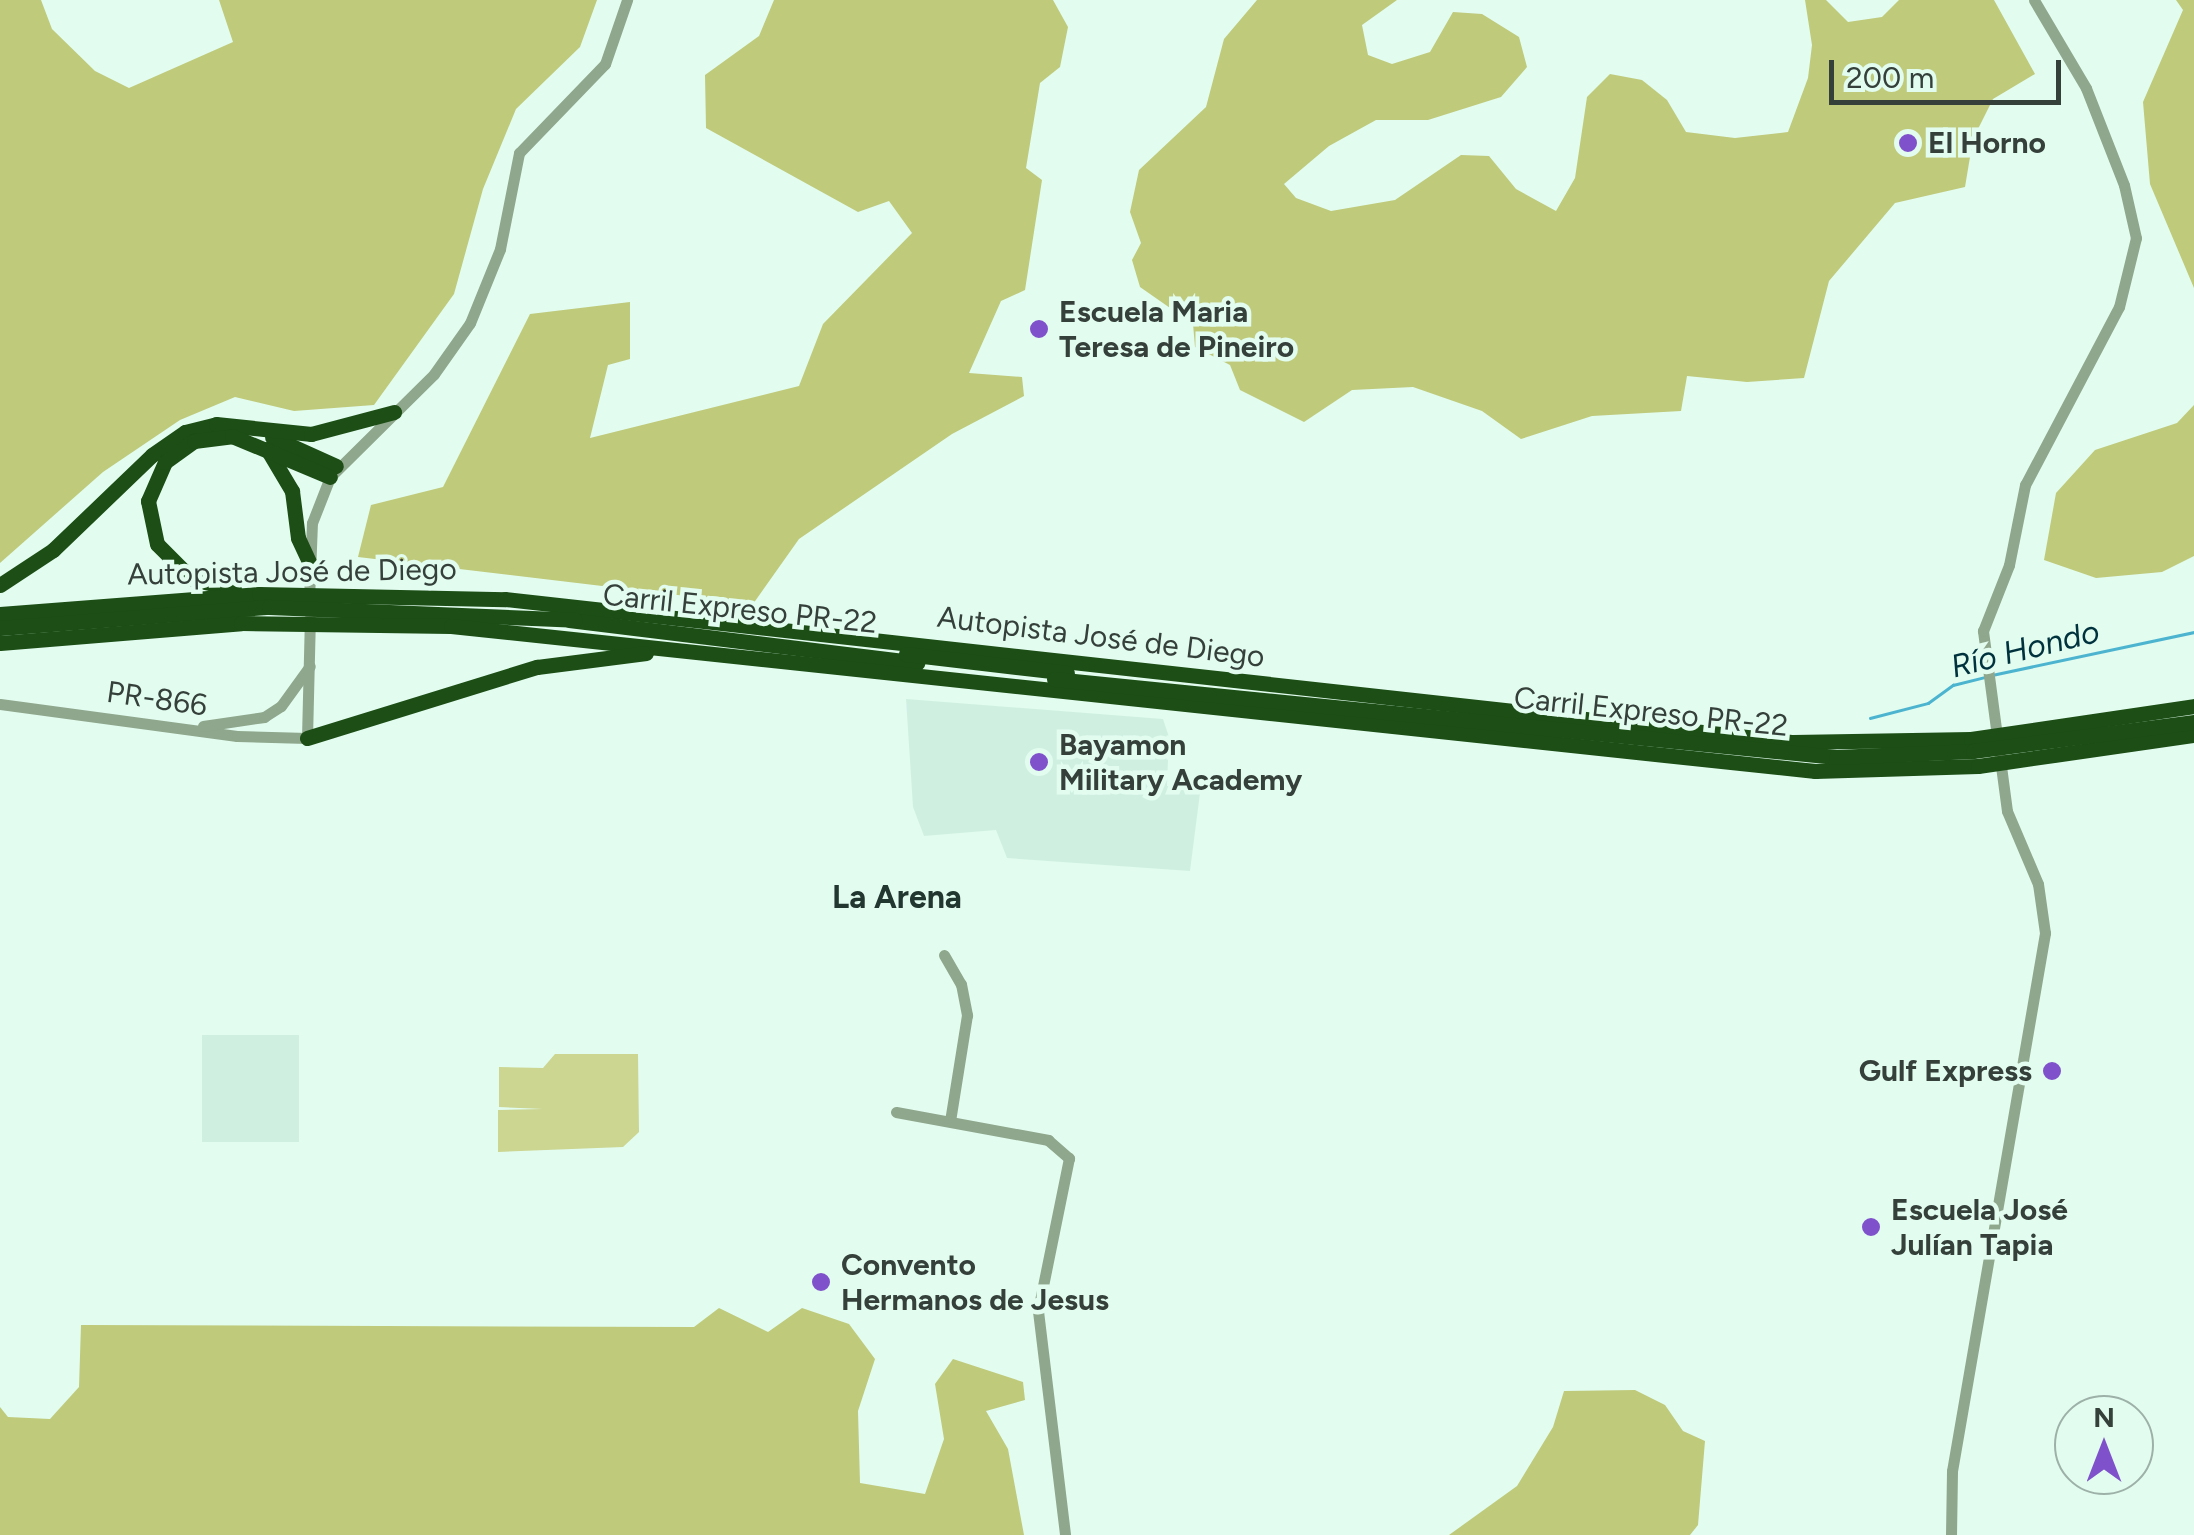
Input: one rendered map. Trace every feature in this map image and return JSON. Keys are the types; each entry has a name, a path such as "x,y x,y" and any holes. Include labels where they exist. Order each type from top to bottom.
{"highway":[{"path":"267,604 180,572 157,544 148,502 166,462 194,442 224,436 262,439 327,432 394,412"},
{"path":"0,585 53,550 152,455 186,432 216,424 262,439 333,472"},
{"path":"262,439 292,491 298,538 309,562"},
{"name":"Autopista José de Diego","path":"0,642 267,604 348,608 505,599 1792,742 1974,752 2045,742 2194,706"},
{"path":"0,628 267,604"},
{"name":"Autopista José de Diego","path":"0,614 267,604 348,608 540,633 1763,768 1872,772 2045,742 2194,735"},
{"name":"Carril Expreso PR-22","path":"348,608 569,620 1023,676 1323,703 1775,754 1974,752"},
{"path":"307,738 582,658 634,652 733,662 778,658"},
{"path":"2045,742 2194,722"}],"street":[{"path":"307,738 312,524 333,472 434,374 470,323 500,249 519,154 536,128 605,64 627,0"},
{"path":"1951,1535 1952,1471 2045,933 2038,884 2007,811 1984,650 1988,607 2008,565 2026,486 2119,306 2136,238 2124,185 2086,88 2034,0"},
{"path":"185,728 264,717 281,706 310,666"},
{"name":"PR-866","path":"0,704 185,728 307,738"},
{"path":"944,955 961,984 967,1016 950,1122"},
{"path":"896,1112 1048,1140 1069,1158 1038,1311 1065,1535"}],"shaded area":[{"name":"Bayamon Military Academy","path":"906,699 1163,719 1169,737 1167,786 1200,793 1190,871 1007,858 996,830 924,836 913,807"},
{"path":"202,1035 299,1035 299,1142 202,1142"}],"green space":[{"path":"0,0 41,0 52,29 95,71 129,88 233,42 219,0 597,0 580,47 516,109 483,189 454,294 374,405 294,411 235,397 180,420 103,472 0,563"},
{"path":"774,0 1053,0 1068,27 1060,67 1040,83 1026,168 1042,180 1025,290 1001,301 969,373 1022,377 1024,396 952,434 799,539 753,604 358,557 371,505 443,487 530,314 630,302 630,359 608,365 590,438 799,386 823,324 912,233 889,201 858,212 706,128 705,75 759,36"},
{"path":"1257,0 1397,0 1362,25 1368,55 1392,64 1430,52 1453,12 1482,14 1519,37 1527,67 1501,97 1428,120 1376,120 1329,146 1284,184 1296,198 1331,211 1395,200 1461,155 1489,156 1516,189 1556,211 1575,178 1587,97 1610,74 1642,80 1667,100 1686,132 1735,138 1788,132 1808,78 1812,45 1805,0 1826,0 1848,22 1882,17 1899,0 1994,0 2035,74 1993,99 1973,139 1965,187 1895,203 1829,281 1804,378 1747,382 1687,376 1681,411 1592,416 1521,439 1482,411 1413,387 1352,390 1304,422 1240,390 1230,365 1195,347 1193,324 1140,287 1132,260 1141,243 1130,212 1139,170 1206,107 1224,39"},
{"path":"2176,0 2194,0 2194,288 2150,184 2143,102 2183,10"},
{"path":"2194,405 2194,556 2162,572 2096,578 2044,560 2056,493 2095,450 2177,423"},
{"path":"555,1054 638,1054 639,1132 623,1147 498,1152 498,1110 543,1109 499,1107 499,1067 543,1068"},
{"path":"719,1308 768,1332 802,1308 849,1324 875,1359 858,1411 860,1483 925,1494 944,1439 935,1384 953,1359 1023,1382 1025,1400 986,1411 1008,1449 1024,1535 0,1535 0,1407 8,1417 50,1419 79,1387 81,1325 694,1327"},
{"path":"1635,1390 1665,1405 1683,1431 1705,1441 1698,1525 1690,1535 1449,1535 1517,1486 1553,1427 1564,1391"}],"waterway":[{"name":"Río Hondo","path":"1992,675 2194,632"},
{"name":"Río Hondo","path":"1870,718 1928,703 1953,685 1984,677"}],"place":[{"name":"El Horno","path":"1908,143"},
{"name":"Escuela Maria Teresa de Pineiro","path":"1039,329"},
{"name":"Bayamon Military Academy","path":"1039,762"},
{"name":"Gulf Express","path":"2052,1071"},
{"name":"Escuela José Julían Tapia","path":"1871,1227"},
{"name":"Convento Hermanos de Jesus","path":"821,1282"}],"district":[{"name":"La Arena","path":"897,897"}]}
